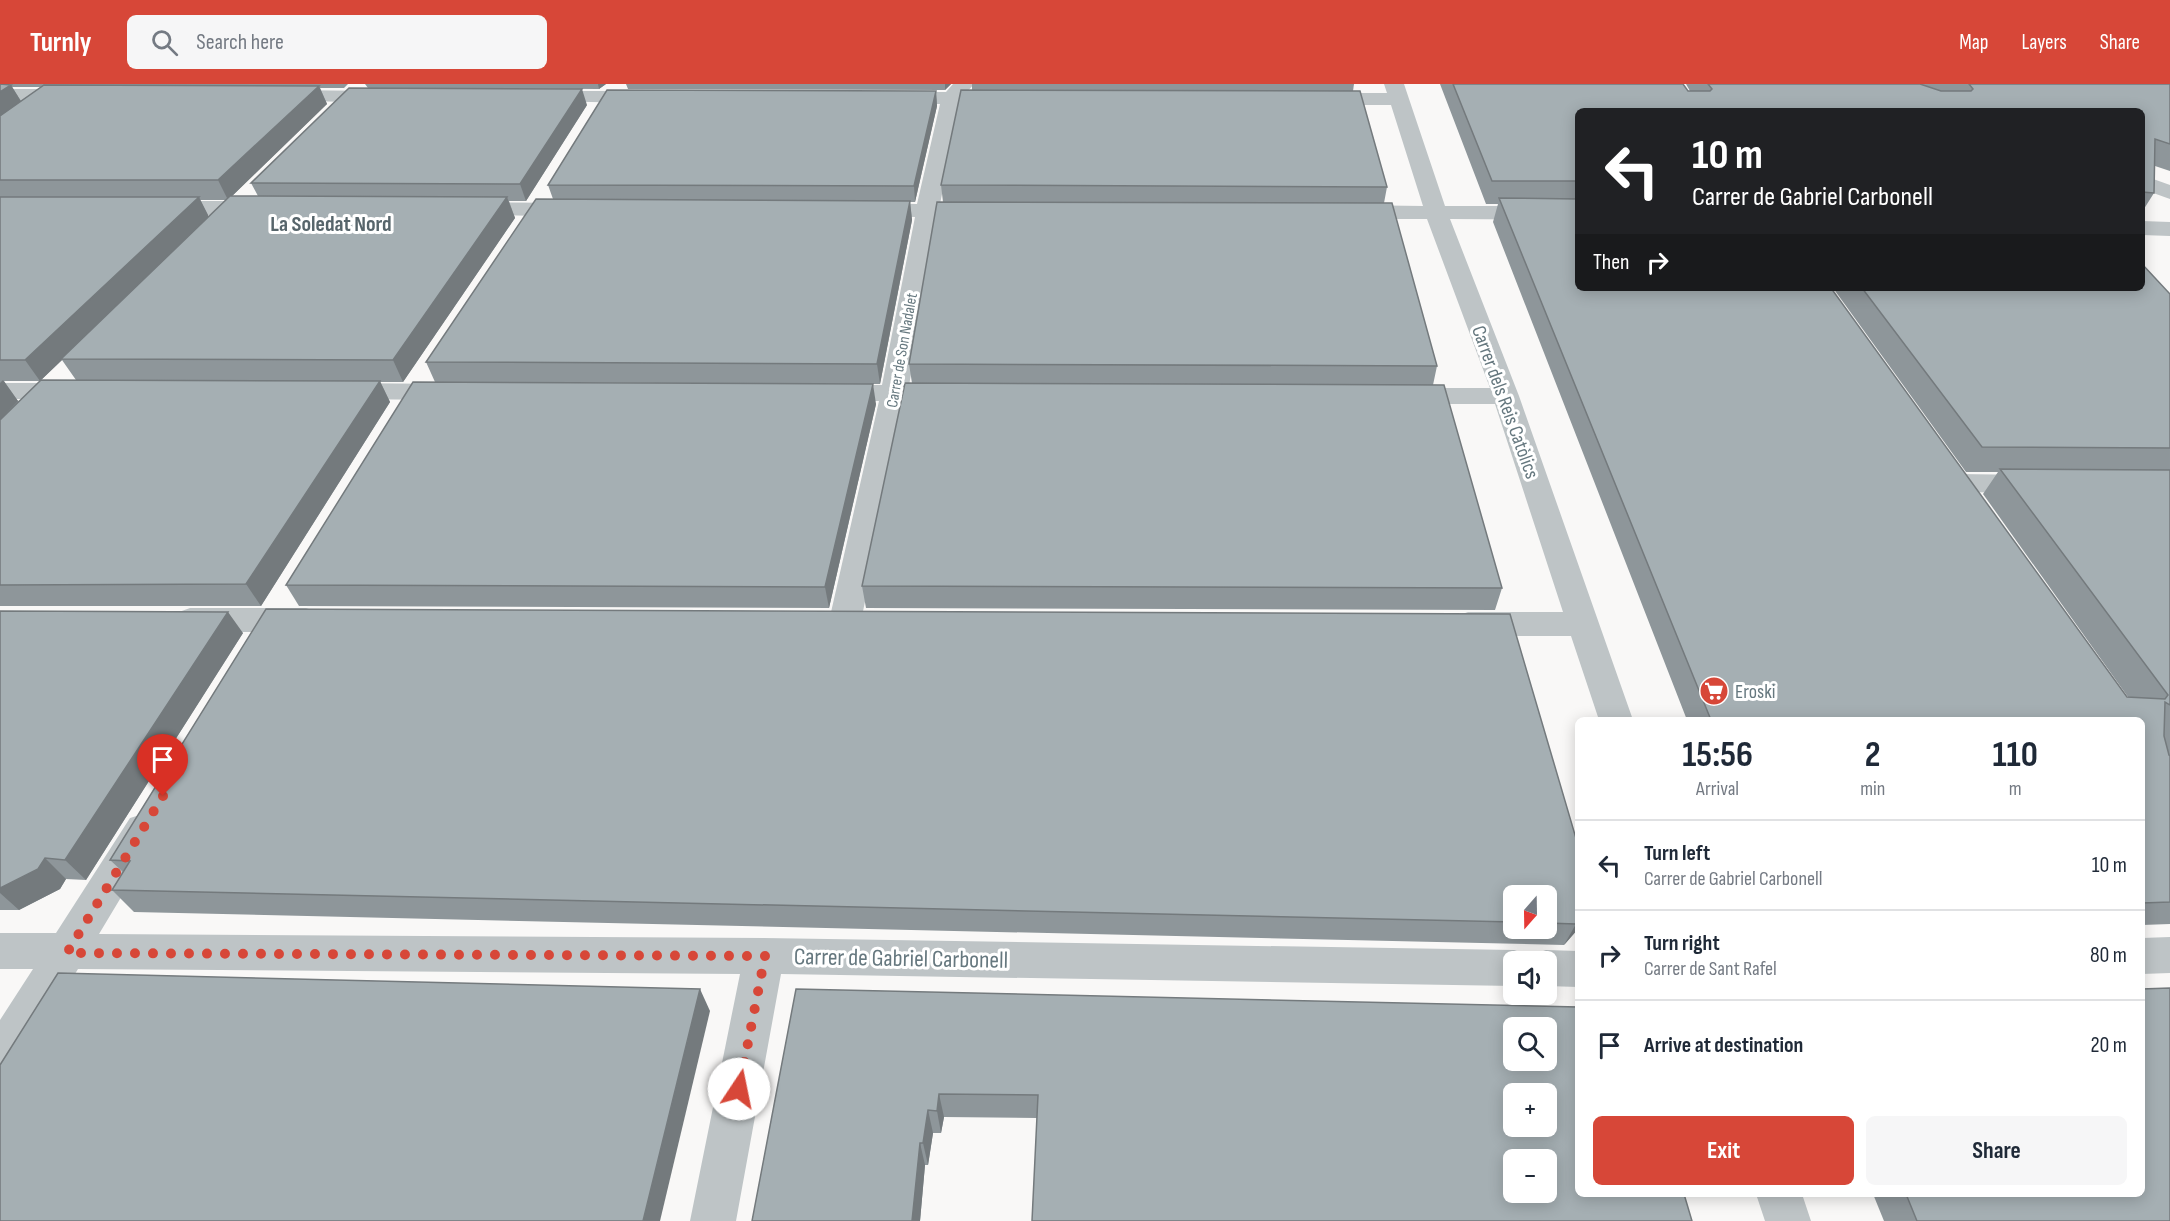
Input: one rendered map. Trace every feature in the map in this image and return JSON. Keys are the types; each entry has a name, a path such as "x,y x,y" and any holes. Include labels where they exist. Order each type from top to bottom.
{"street":[{"path":"24,113 48,95 72,84"},
{"path":"264,96 355,90 406,97"},
{"path":"324,120 355,90"},
{"path":"522,97 612,91 664,98"},
{"path":"586,125 612,91"},
{"path":"867,98 958,91 1022,98"},
{"name":"Carrer de Son Nadalet","path":"845,621 894,394 927,211 958,91"},
{"path":"1294,99 1397,92"},
{"name":"Carrer dels Reis Catòlics","path":"1397,92 1436,212 1506,396 1615,717"},
{"path":"0,95 96,95"},
{"path":"514,238 551,182"},
{"path":"2145,183 2170,192"},
{"path":"209,233 259,184"},
{"path":"141,208 283,208"},
{"path":"450,209 593,210"},
{"path":"843,210 998,211"},
{"path":"1330,212 1575,213"},
{"path":"2145,228 2170,229"},
{"path":"394,421 432,363"},
{"path":"24,415 73,366"},
{"path":"0,391 95,391"},
{"path":"318,391 471,392"},
{"path":"800,393 966,394"},
{"path":"1374,396 1506,396"},
{"path":"1978,512 1951,474 2064,484"},
{"path":"253,650 290,590"},
{"path":"165,619 331,620"},
{"path":"1440,624 1583,624"},
{"path":"0,1058 160,802"},
{"name":"Carrer de Gabriel Carbonell","path":"0,951 765,956 1503,968"},
{"path":"2145,956 2170,955"},
{"path":"713,1221 765,956"},
{"path":"1557,968 1575,969"},
{"path":"1780,1197 1788,1221"}],"building":[{"path":"0,84 11,85 0,92"},
{"path":"1453,84 1683,84 1688,91 1710,91 1712,89 1708,84 1920,84 1941,91 1971,91 1973,89 1969,84 2170,84 2170,144 2155,139 2154,193 2145,192 2145,108 1575,108 1575,181 1492,181"},
{"path":"44,85 319,86 218,180 0,180 0,116"},
{"path":"349,88 582,89 520,184 251,183"},
{"path":"607,90 936,91 914,186 548,185"},
{"path":"961,90 1360,91 1387,187 941,185"},
{"path":"230,196 507,197 393,360 61,359"},
{"path":"0,197 199,197 25,360 0,360"},
{"path":"1499,198 1575,199 1575,291 1833,291 2127,697 2165,699 2168,695 2000,469 2170,470 2170,705 2165,702 2164,736 2170,756 2170,902 2145,903 2145,717 1710,717"},
{"path":"536,199 910,201 877,364 426,362"},
{"path":"937,202 1392,203 1437,366 909,364"},
{"path":"2145,267 2170,294 2170,448 1982,447 1864,291 2145,291"},
{"path":"41,380 380,381 246,584 0,585 0,420"},
{"path":"413,382 873,384 825,587 286,585"},
{"path":"905,383 1444,385 1502,588 862,586"},
{"path":"266,609 1510,614 1575,835 1575,924 1557,923 1557,885 1503,885 1503,922 112,890 130,861 110,860"},
{"path":"0,611 228,612 65,860 45,858 38,869 0,888"},
{"path":"58,973 700,989 643,1221 0,1221 0,1065"},
{"path":"2170,988 2170,1221 1917,1221 1907,1197 2145,1197 2145,989"},
{"path":"796,989 1575,1007 1575,1197 1685,1197 1692,1221 1032,1221 1038,1095 939,1094 937,1111 928,1110 923,1143 920,1143 912,1221 752,1221"}],"place":[{"name":"Eroski","path":"1714,691"}],"district":[{"name":"La Soledat Nord","path":"331,223"}],"route":[{"path":"163,796 67,953 765,956 739,1089"}]}
